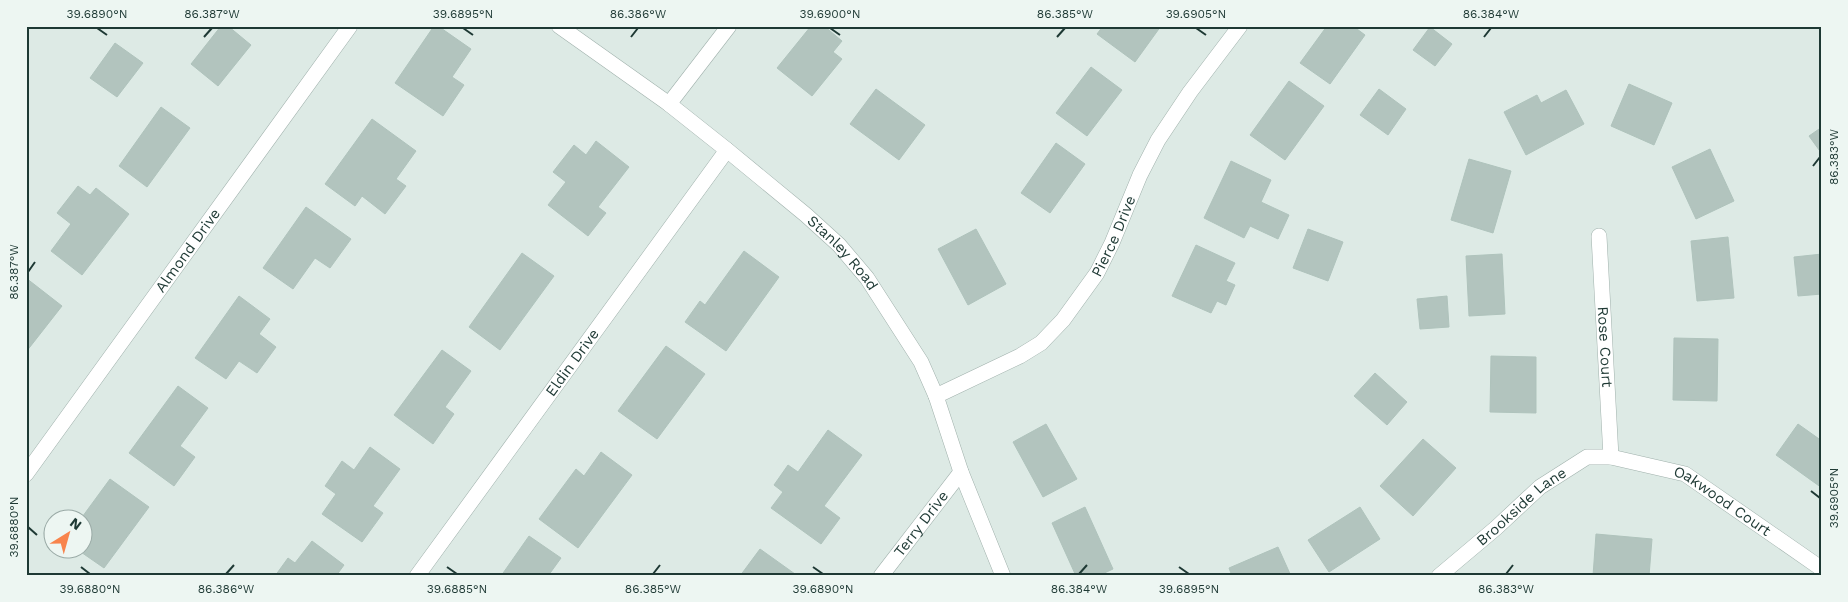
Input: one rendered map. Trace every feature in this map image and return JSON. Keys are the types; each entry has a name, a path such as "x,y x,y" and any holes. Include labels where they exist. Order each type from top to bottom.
{"street":[{"name":"Almond Drive","path":"26,474 350,26"},
{"name":"Stanley Road","path":"559,26 669,104 728,150 839,245 867,278 920,362 936,396 961,472 1003,576"},
{"path":"669,104 729,26"},
{"name":"Pierce Drive","path":"936,396 1020,356 1041,343 1063,320 1097,273 1112,243 1140,175 1158,140 1190,92 1240,26"},
{"name":"Eldin Drive","path":"417,576 728,150"},
{"name":"Rose Court","path":"1599,236 1611,457"},
{"name":"Brookside Lane","path":"1439,576 1496,528 1540,486 1587,457 1611,457"},
{"name":"Oakwood Court","path":"1611,457 1686,474 1822,569"},
{"name":"Terry Drive","path":"881,576 961,472"}],"building":[{"path":"221,26 228,26 251,45 218,86 191,64"},
{"path":"434,26 438,26 471,49 452,77 464,85 443,116 395,83"},
{"path":"811,26 824,26 842,41 833,52 842,59 812,96 777,68"},
{"path":"1103,26 1161,26 1135,62 1097,34"},
{"path":"1327,26 1353,26 1365,35 1330,84 1300,63"},
{"path":"1430,27 1452,44 1435,66 1413,50"},
{"path":"115,43 143,63 117,97 90,78"},
{"path":"1091,67 1122,90 1087,136 1056,113"},
{"path":"1289,81 1324,106 1285,160 1250,135"},
{"path":"1629,84 1672,103 1654,145 1611,126"},
{"path":"876,89 925,125 899,160 850,124"},
{"path":"1379,89 1406,109 1388,135 1360,115"},
{"path":"1566,90 1584,124 1526,155 1504,112 1537,95 1541,103"},
{"path":"161,107 190,128 147,187 119,166"},
{"path":"372,119 416,151 396,179 406,186 385,214 362,196 355,206 325,184"},
{"path":"1822,127 1822,154 1809,136"},
{"path":"596,141 629,167 598,207 606,213 588,236 548,205 566,182 553,172 574,145 586,155"},
{"path":"1056,143 1085,164 1050,213 1021,193"},
{"path":"1710,149 1734,201 1696,219 1672,167"},
{"path":"1469,159 1511,171 1493,233 1451,220"},
{"path":"1231,161 1271,180 1261,202 1289,215 1278,239 1250,226 1244,238 1204,218"},
{"path":"78,186 90,195 96,188 129,214 82,275 51,251 71,224 57,213"},
{"path":"306,207 351,239 330,268 315,258 293,289 263,268"},
{"path":"976,229 1006,284 968,305 938,249"},
{"path":"1308,229 1343,242 1328,281 1293,268"},
{"path":"1728,237 1734,298 1697,301 1691,241"},
{"path":"1196,245 1235,263 1226,281 1235,285 1226,305 1217,301 1211,313 1172,296"},
{"path":"744,251 779,277 726,351 685,322 700,301 705,305"},
{"path":"522,253 554,276 500,350 469,327"},
{"path":"1502,254 1505,314 1469,316 1466,256"},
{"path":"1822,254 1822,294 1798,296 1794,257"},
{"path":"26,278 62,306 26,352"},
{"path":"239,296 270,319 259,334 276,347 257,373 239,361 226,379 195,358"},
{"path":"1447,296 1449,327 1420,329 1417,299"},
{"path":"1674,338 1718,339 1717,401 1673,400"},
{"path":"666,346 705,374 657,439 618,411"},
{"path":"442,350 471,371 445,407 454,414 433,444 394,415"},
{"path":"1491,356 1536,357 1536,413 1490,412"},
{"path":"1375,373 1407,402 1387,425 1354,396"},
{"path":"178,386 208,408 180,446 195,457 174,486 129,453"},
{"path":"1046,424 1077,479 1043,497 1013,442"},
{"path":"1798,424 1822,441 1822,488 1776,455"},
{"path":"828,430 862,455 824,506 840,518 821,544 771,508 783,492 774,485 788,465 798,472"},
{"path":"1423,439 1456,468 1413,516 1380,486"},
{"path":"370,447 400,469 373,506 383,513 362,542 322,514 336,494 325,486 342,461 354,470"},
{"path":"601,452 632,475 578,548 539,519 576,469 584,476"},
{"path":"110,479 149,507 104,568 92,560 92,510 87,510"},
{"path":"1085,507 1113,569 1098,576 1076,576 1052,523"},
{"path":"1360,507 1380,539 1329,572 1308,540"},
{"path":"1596,534 1652,539 1649,576 1593,576"},
{"path":"529,536 561,558 548,576 501,576"},
{"path":"312,541 344,565 336,576 275,576 288,558 295,563"},
{"path":"1278,547 1291,576 1232,576 1229,568"},
{"path":"760,549 795,574 794,576 740,576"}]}
